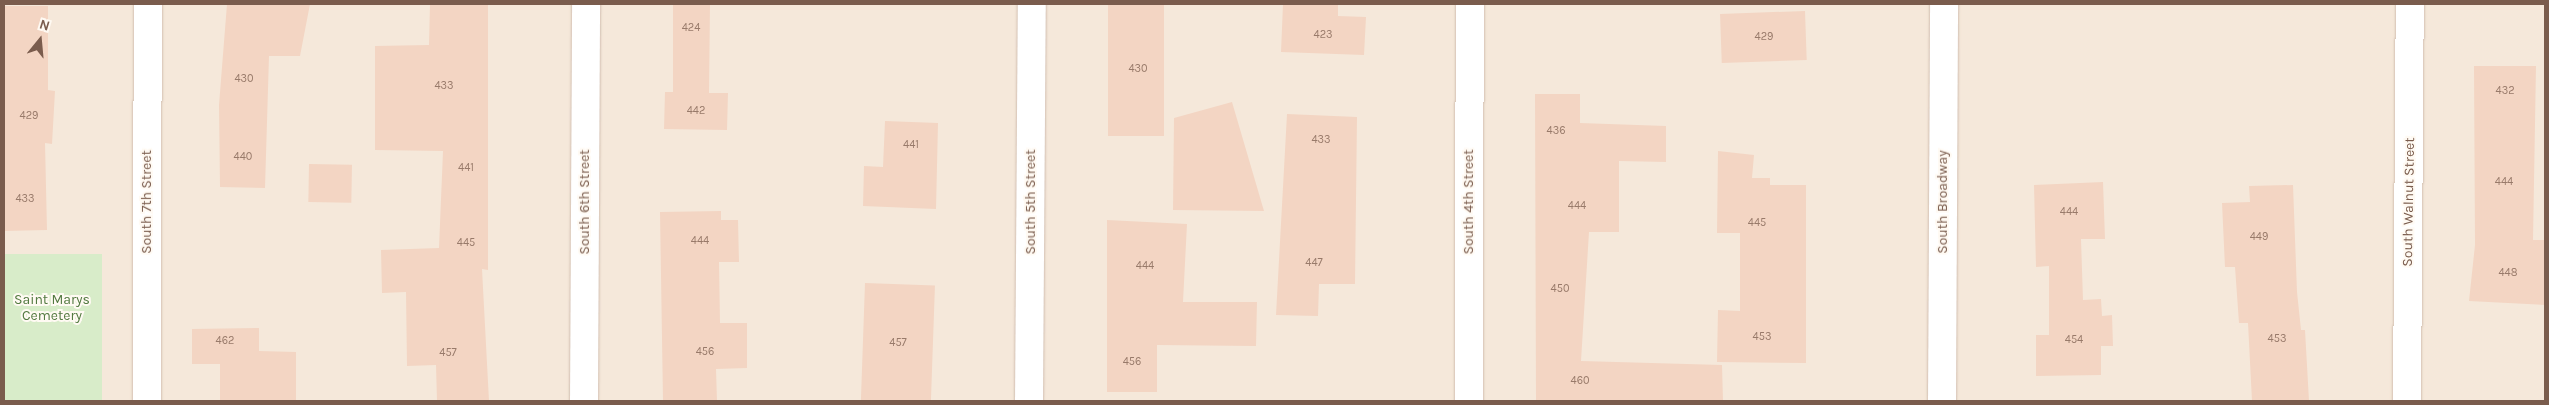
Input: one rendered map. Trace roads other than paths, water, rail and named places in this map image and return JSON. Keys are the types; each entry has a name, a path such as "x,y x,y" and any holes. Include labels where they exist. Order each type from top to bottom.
{"street":[{"name":"South 7th Street","path":"146,401 148,4"},
{"name":"South 6th Street","path":"584,401 586,4"},
{"name":"South 5th Street","path":"1029,401 1032,4"},
{"name":"South 4th Street","path":"1469,401 1470,4"},
{"name":"South Broadway","path":"1942,401 1944,4"},
{"name":"South Walnut Street","path":"2407,401 2410,4"}],"park label":[{"name":"Saint Marys Cemetery","path":"52,308"}]}
